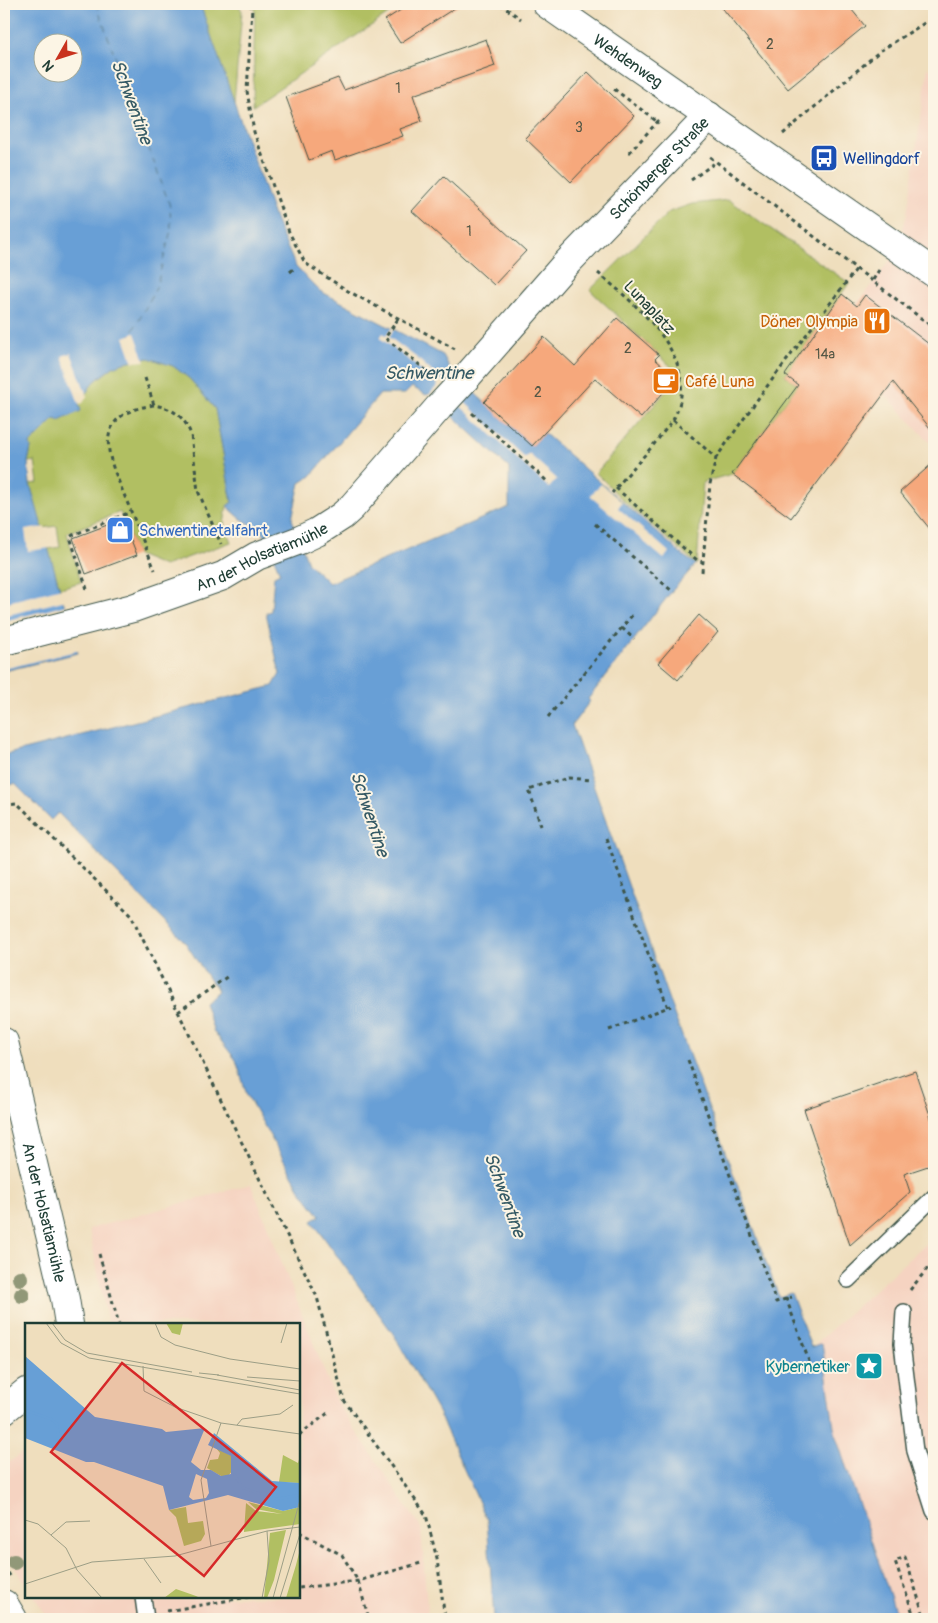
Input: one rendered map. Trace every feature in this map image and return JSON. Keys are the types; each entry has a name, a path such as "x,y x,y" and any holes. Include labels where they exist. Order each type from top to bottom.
{"street":[{"name":"Wehdenweg","path":"547,4 709,116"},
{"name":"Schönberger Straße","path":"464,380 563,267 709,116 934,273"},
{"name":"An der Holsatiamühle","path":"4,641 133,608 223,576 258,556 300,540 342,516 362,497 439,406 464,380"},
{"name":"An der Holsatiamühle","path":"4,1042 52,1243 69,1323"},
{"path":"4,1410 25,1393"},
{"path":"4,1604 13,1619"}],"lane":[{"path":"848,1280 934,1197"},
{"path":"904,1312 902,1344 915,1450 934,1511"},
{"path":"142,1598 146,1618"}],"path":[{"path":"249,4 252,8 247,91 254,132 289,232 305,263 348,291 460,351"},
{"path":"739,179 762,153 880,51 934,17"},
{"path":"716,162 934,328"},
{"path":"290,272 296,267"},
{"path":"702,572 710,484 716,458 762,393 857,268"},
{"name":"Lunaplatz","path":"598,273 649,320 667,343 675,356 680,370 682,387 679,404 673,420 612,493"},
{"path":"396,350 398,348 385,338 398,319"},
{"path":"145,378 154,405"},
{"path":"157,575 109,456 108,445 114,423 119,417 136,408 154,405 169,409 178,414 189,428 198,490 224,552"},
{"path":"673,420 716,458"},
{"path":"535,474 537,472 549,482"},
{"path":"616,488 697,560 703,562"},
{"path":"87,590 70,538 73,535 131,512"},
{"path":"595,524 672,591"},
{"path":"548,717 634,613"},
{"path":"622,628 634,639"},
{"path":"541,826 529,790 568,777 591,779"},
{"path":"4,804 17,803 131,915 318,1297 344,1400 426,1515 437,1559 445,1619"},
{"path":"606,838 669,1007 609,1030"},
{"path":"178,1012 228,976"},
{"path":"688,1060 776,1302 792,1297"},
{"path":"99,1254 119,1323"},
{"path":"904,1312 910,1289 927,1269 934,1264"},
{"path":"786,1298 810,1364"},
{"path":"300,1434 328,1413"},
{"path":"300,1533 342,1555 358,1581 368,1619"},
{"path":"915,1619 895,1560 906,1557 925,1619"},
{"path":"300,1588 358,1581 421,1563"},
{"path":"146,1618 168,1611 242,1598"}],"shaded area":[{"path":"928,67 934,74 934,447 895,405 829,340 897,251 907,214"},
{"path":"251,1184 336,1401 421,1528 428,1619 49,1619 35,1598 300,1598 300,1323 108,1323 89,1229"},
{"path":"934,1236 934,1619 898,1619 835,1434 822,1343 811,1348"},
{"path":"25,1451 25,1583 7,1555 4,1544 4,1466"}],"green space":[{"path":"200,4 238,4 242,11 234,102"},
{"path":"255,4 403,4 253,106"},
{"path":"729,200 849,283 785,375 798,385 732,474 703,482 697,564 625,502 596,473 680,375 590,290 669,212 692,204"},
{"path":"149,358 173,366 190,379 215,409 232,502 227,506 224,524 231,542 164,566 137,555 120,512 67,533 81,582 60,588 48,549 60,547 57,526 42,528 30,484 38,483 35,461 28,462 30,444 55,419 79,404 92,384 113,367 129,361"}],"water":[{"name":"Schwentine","path":"4,4 200,4 276,222 296,267 320,291 443,355 452,372 532,446 544,433 685,557 696,564 672,591 588,699 590,701 572,725 671,1006 779,1297 791,1293 811,1347 822,1343 835,1434 898,1619 494,1619 487,1520 438,1412 394,1335 312,1221 320,1216 301,1191 247,1095 236,1060 214,1032 204,1002 218,991 215,985 210,981 185,942 58,813 51,820 15,784 4,786 4,755 273,686 280,674 266,613 271,611 274,576 280,573 263,532 240,518 227,506 232,502 215,409 190,379 173,366 149,358 129,361 113,367 92,384 79,404 81,411 59,421 55,419 30,444 28,462 30,484 78,653 4,671","holes":["412,387 426,395 429,394 509,468 509,507 329,583 308,563 292,519 300,483 311,476 380,394 405,394"]}],"pier":[{"path":"392,328 394,329 389,337 417,358 442,381 453,370 471,387 460,398 525,458 529,454 557,479 549,488 456,402 446,413 428,396 438,385 380,338 383,333 386,335"},
{"path":"135,333 145,361 133,362 124,337"},
{"path":"71,353 87,396 83,403 79,404 62,356"},
{"path":"601,484 622,502 618,508 669,552 664,559 590,496"},
{"path":"45,527 51,548 28,551 25,530"},
{"path":"62,588 66,600 4,616 4,603"},
{"path":"67,605 80,650 4,669 4,621"}],"building":[{"path":"410,4 461,4 400,43 385,20"},
{"path":"719,4 847,4 865,26 788,89"},
{"path":"486,39 495,66 413,95 422,121 400,129 403,136 335,160 332,151 309,160 286,97 338,78 344,90"},
{"path":"588,72 634,116 571,182 525,138"},
{"path":"444,176 526,251 494,285 412,211"},
{"path":"842,294 857,306 865,295 934,348 934,433 893,382 791,518 732,474 798,385 785,375"},
{"path":"617,318 659,355 655,359 676,378 641,418 595,378 532,446 484,402 544,337 575,366"},
{"path":"934,462 934,534 900,492"},
{"path":"123,519 137,555 86,574 73,538"},
{"path":"699,615 718,632 678,680 658,663"},
{"path":"915,1071 934,1127 934,1164 904,1174 910,1192 850,1245 804,1109"}],"ferry route":[{"path":"96,4 170,206 171,230 156,288 130,335"}],"place":[{"name":"Wellingdorf","path":"824,158"},
{"name":"Döner Olympia","path":"877,321"},
{"name":"Café Luna","path":"666,381"},
{"name":"Schwentinetalfahrt","path":"120,530"},
{"name":"Kybernetiker","path":"869,1366"}]}
